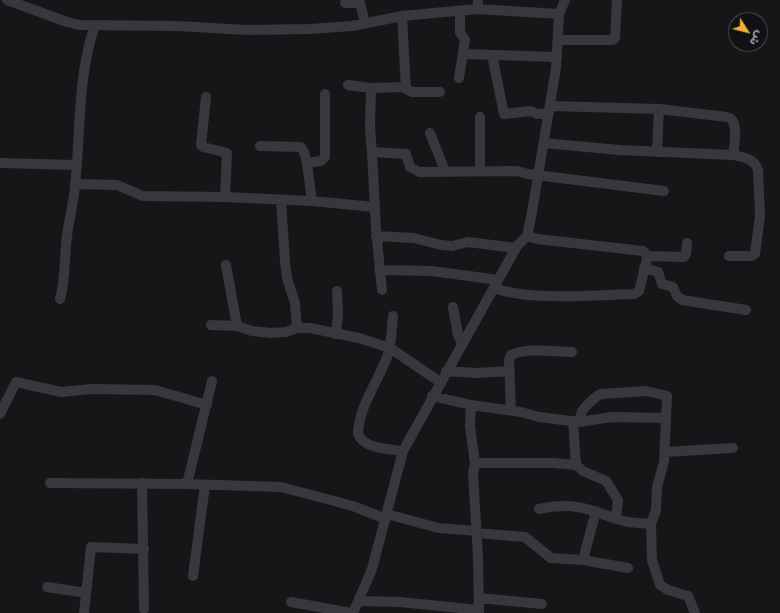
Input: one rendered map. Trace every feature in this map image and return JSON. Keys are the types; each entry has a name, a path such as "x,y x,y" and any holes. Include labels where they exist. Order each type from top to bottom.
{"street":[{"path":"7,0 79,25 177,26 247,30 328,28 402,16 460,11 477,5 559,14"},
{"path":"291,602 352,613 359,601 372,569 403,451 432,396 516,248 526,236 539,175 550,110 557,57 559,14 565,0"},
{"path":"558,40 613,40 615,38 617,0"},
{"path":"345,3 356,2 361,5 365,23"},
{"path":"459,78 465,40 460,32 460,11"},
{"path":"402,16 405,87"},
{"path":"60,299 64,285 67,237 76,184 76,165 84,69 94,25"},
{"path":"464,54 557,57"},
{"path":"492,55 504,114 531,112 537,114 550,110 659,109 731,118 735,123 734,155"},
{"path":"348,85 371,88 405,87 407,90 412,92 440,92"},
{"path":"371,88 370,128 374,207 382,290"},
{"path":"307,163 321,160 325,157 325,94"},
{"path":"206,97 201,145 203,147 227,153 226,197"},
{"path":"657,152 659,109"},
{"path":"480,117 480,171"},
{"path":"430,133 445,171"},
{"path":"544,143 657,152 734,155 747,158 756,164 758,170 760,216 755,254 751,256 729,256"},
{"path":"260,146 301,147 307,163 312,201"},
{"path":"372,152 406,154 410,168 414,171 517,171 664,191"},
{"path":"0,163 76,165"},
{"path":"76,184 117,185 143,196 226,197 312,201 374,207"},
{"path":"281,200 285,262 287,278 295,303 297,328"},
{"path":"376,236 414,238 441,245 452,246 468,242 516,248"},
{"path":"526,236 537,239 643,251 647,256 684,257 686,254 687,243"},
{"path":"379,270 432,271 496,284 510,294 548,296 634,294 639,291 647,256"},
{"path":"226,266 237,326"},
{"path":"644,268 658,272 662,284 674,286 677,296 682,300 746,310"},
{"path":"336,334 338,314 337,291"},
{"path":"453,307 458,335 462,343"},
{"path":"392,316 390,348 386,361 363,410 358,434 362,440 371,445 403,451"},
{"path":"211,325 237,326 252,331 271,333 297,328 310,328 359,338 390,348 440,382"},
{"path":"511,410 509,357 516,352 572,352"},
{"path":"446,371 476,373 509,371"},
{"path":"187,484 212,381"},
{"path":"0,414 16,382 61,392 92,389 155,390 207,405"},
{"path":"576,465 576,421 582,411 598,395 640,391 667,396 665,452 657,486 656,510 651,524 652,560 659,583 668,590 688,596 695,613"},
{"path":"432,396 471,405 511,410 539,417 576,421 632,416 666,418"},
{"path":"359,601 400,602 479,612 477,532 473,474 475,463 470,426 471,405"},
{"path":"665,452 733,448"},
{"path":"475,463 553,463 576,465 583,472 606,481 618,500 616,519"},
{"path":"50,483 142,483 282,487 334,500 386,517 438,528 525,537 551,558 583,560 628,568"},
{"path":"142,483 144,609"},
{"path":"193,576 205,485"},
{"path":"539,509 572,506 596,511 616,519 651,524"},
{"path":"583,560 596,511"},
{"path":"84,613 91,547 144,549"},
{"path":"47,587 86,593"},
{"path":"479,598 542,604"}]}
